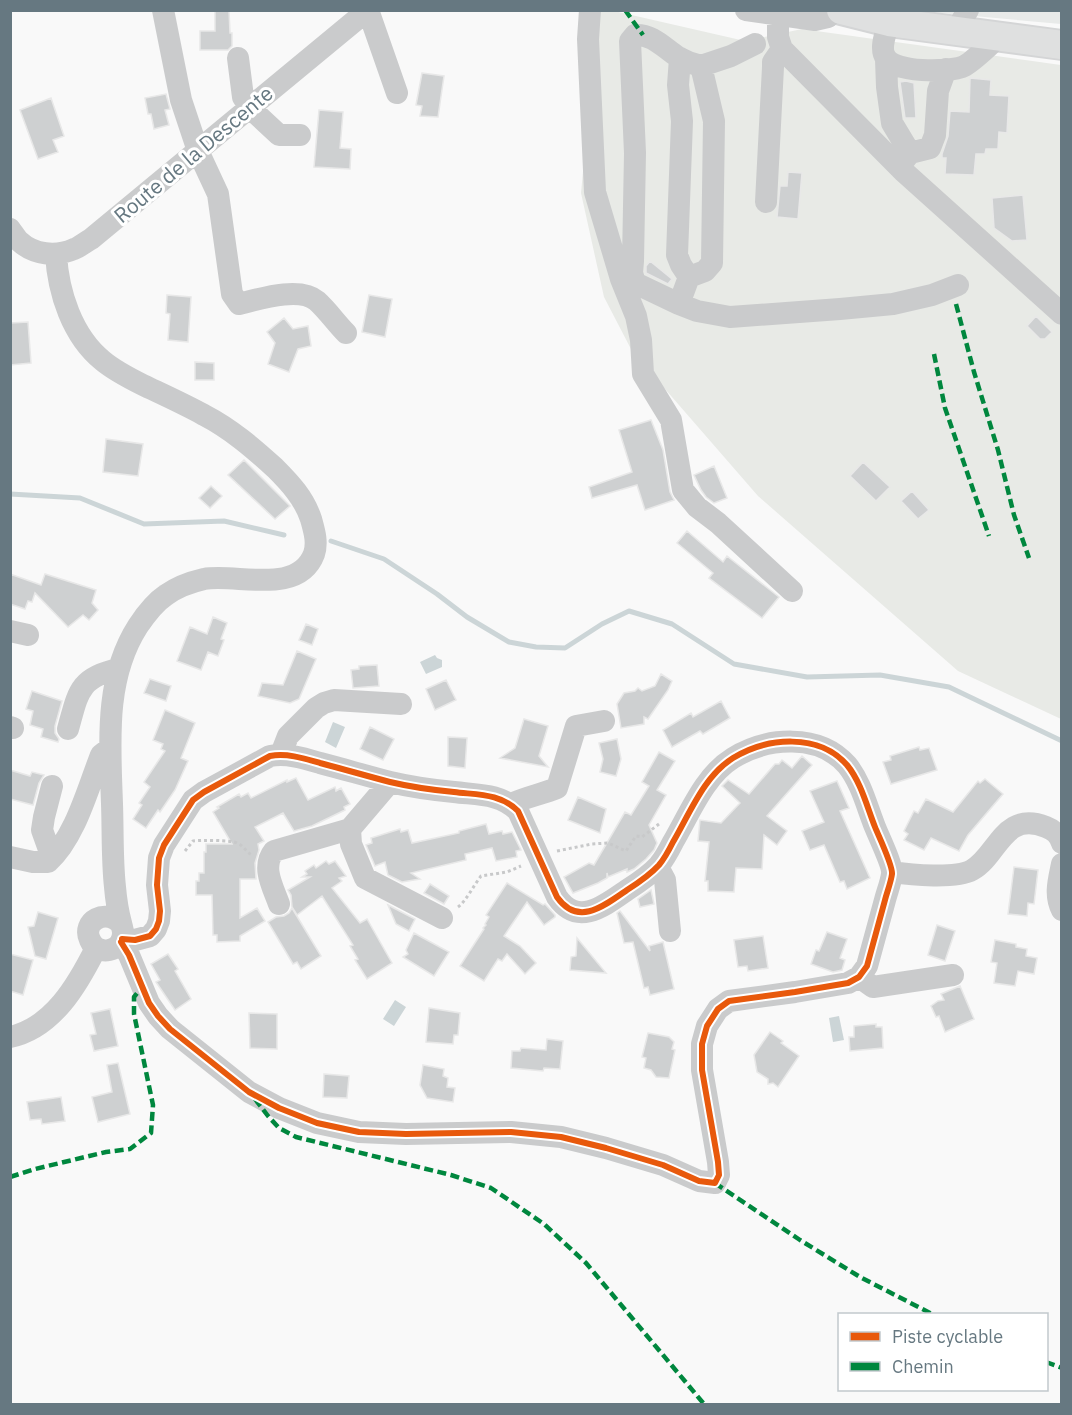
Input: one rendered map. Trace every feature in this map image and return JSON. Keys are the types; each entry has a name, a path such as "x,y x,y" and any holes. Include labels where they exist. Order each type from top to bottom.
{"main road":[{"path":"841,10 889,22 961,21 998,38 1062,45"}],"street":[{"path":"163,10 181,100 198,151 218,194 232,294 239,304 272,296 300,294 316,300 346,333"},
{"path":"368,10 397,93"},
{"name":"Route de la Descente","path":"56,254 74,249 91,239 368,10"},
{"path":"590,10 588,39 594,192 610,248 636,316 641,340 643,374 671,420 683,490 697,507 718,523 792,591"},
{"path":"746,10 815,20 828,17 831,10"},
{"path":"778,16 778,36 782,49 905,160 1062,314"},
{"path":"889,22 883,50 886,59 886,87 892,123 905,160"},
{"path":"755,44 731,56 701,66 680,58 655,40 643,35 635,35 630,41 635,153 632,273 635,283 697,311 730,317 893,304 932,295 958,285"},
{"path":"886,59 894,65 908,68 938,71 964,67 998,38"},
{"path":"766,202 772,67 782,49"},
{"path":"237,58 243,97 250,108 279,135 300,135"},
{"path":"680,58 678,85 682,122 677,255 689,278"},
{"path":"679,304 689,278 705,271 712,262 714,121 701,66"},
{"path":"905,160 930,148 936,135 938,91 946,69"},
{"path":"10,229 32,250 43,254 56,254 61,294 85,342 101,360 118,372 205,415 237,435 292,484 307,508 316,537 314,553 306,567 294,575 281,580 206,579 186,584 166,595 149,610 130,640 119,669 112,701 110,748 115,888 121,935 112,950 101,950 96,948 88,934 89,928 96,919 114,866"},
{"path":"68,729 79,690 91,679 105,672 119,669"},
{"path":"281,754 288,736 324,703 334,700 401,704"},
{"path":"511,804 557,788 576,726 604,721"},
{"path":"96,919 102,916 112,917 149,1003 170,1029 249,1092 279,1108 317,1124 359,1132 406,1134 511,1132 561,1137 663,1165 699,1181 715,1182 719,1175 718,1162 702,1071 702,1044 707,1026 718,1009 729,1001 848,983 860,977 867,966 893,872 857,782 847,766 835,754 803,742 767,743 733,758 708,783 658,867 597,910 578,912 562,905 556,897 518,811 511,804 494,797 390,782 281,754 270,756 193,800 164,845 159,858 157,885 160,911 156,929 150,936 135,940 121,935"},
{"path":"10,856 33,862 48,862 58,852 73,828 102,754 110,748"},
{"path":"279,904 268,872 269,858 274,852 350,829 390,782"},
{"path":"52,786 42,830 52,858"},
{"path":"893,872 949,875 971,871 981,864 1009,830 1020,825 1042,825 1054,830 1062,843"},
{"path":"350,829 351,844 365,878 441,918"},
{"path":"1062,864 1057,891 1058,903 1062,909"},
{"path":"658,867 664,880 670,931"},
{"path":"10,1037 20,1035 40,1024 67,998 96,948"},
{"path":"860,977 873,987 953,975"}],"path":[{"path":"441,918 464,903 482,876 507,872 562,849 608,843 626,851 636,836 642,837 671,814 683,826"},
{"path":"193,841 238,843 249,854 269,858"}],"shaded area":[{"path":"598,11 614,11 745,41 802,29 1061,65 1061,719 958,671 758,496 632,351 604,297 581,193"},
{"path":"926,11 1061,11 1061,24 929,12"},
{"path":"435,655 442,660 442,667 426,674 420,662"},
{"path":"333,722 345,727 336,748 325,742"},
{"path":"395,1000 406,1007 394,1026 383,1019"},
{"path":"839,1016 844,1040 833,1042 829,1018"}],"building":[{"path":"215,10 229,10 232,46 228,50 200,50 200,31 215,31"},
{"path":"422,73 444,76 438,117 420,116 422,106 416,105"},
{"path":"970,78 991,80 990,95 1009,96 1007,133 999,132 998,149 986,149 985,154 976,154 974,175 945,174 946,158 942,158 942,154 948,136 950,111 969,112"},
{"path":"900,82 914,83 916,118 905,118"},
{"path":"166,94 170,109 165,110 169,125 154,129 145,98"},
{"path":"51,98 64,136 53,140 58,152 38,159 20,110"},
{"path":"319,110 343,112 340,148 351,149 350,169 314,167"},
{"path":"788,172 802,173 798,219 777,217 780,186 787,186"},
{"path":"1023,195 1027,240 1012,241 994,228 992,198"},
{"path":"650,261 672,279 668,284 646,273 646,266"},
{"path":"167,295 191,297 188,342 168,340 170,314 166,313"},
{"path":"369,295 392,299 385,337 362,332"},
{"path":"1036,316 1052,332 1045,339 1040,339 1027,326"},
{"path":"284,318 293,329 308,326 311,346 298,349 289,372 268,364 275,343 267,332"},
{"path":"28,322 31,363 10,365 10,323"},
{"path":"195,362 214,363 214,380 195,380"},
{"path":"651,420 663,450 670,492 674,500 645,510 637,485 592,498 589,487 632,472 619,430"},
{"path":"106,439 143,444 138,476 103,472"},
{"path":"244,460 290,506 275,519 228,475"},
{"path":"863,462 890,487 876,501 850,476"},
{"path":"714,466 727,498 714,503 701,490 694,475"},
{"path":"211,486 222,496 210,508 199,498"},
{"path":"912,491 929,510 918,519 901,501"},
{"path":"687,531 723,562 727,556 779,597 762,618 709,578 713,573 677,543"},
{"path":"10,574 41,585 45,574 96,590 92,603 98,610 89,620 83,615 68,627 35,593 32,602 28,601 25,609 10,604"},
{"path":"213,617 227,623 218,656 208,652 201,670 177,661 190,627 207,634"},
{"path":"306,624 318,629 312,645 299,640"},
{"path":"297,651 316,659 299,699 290,703 258,696 262,683 283,685"},
{"path":"377,665 379,686 353,688 351,670 359,669 359,666"},
{"path":"661,674 672,681 648,719 644,717 644,724 621,728 617,704 624,693 635,691 638,688 642,691 655,686"},
{"path":"150,679 171,686 166,701 144,693"},
{"path":"446,680 456,700 435,710 426,689"},
{"path":"32,691 62,701 55,726 58,742 41,737 43,729 30,725 33,711 26,709"},
{"path":"721,701 730,718 703,734 700,731 672,747 663,730 691,713 693,717"},
{"path":"165,710 195,723 181,758 188,761 175,790 146,828 133,819 142,805 139,803 150,787 144,782 165,751 161,749 163,744 153,740"},
{"path":"524,719 548,726 539,756 548,767 500,758 515,748"},
{"path":"370,727 394,739 383,760 360,749"},
{"path":"448,737 467,738 465,768 448,766"},
{"path":"617,739 621,759 616,776 600,772 603,759 599,743"},
{"path":"919,747 920,750 929,748 937,770 891,784 883,762 891,760 890,756"},
{"path":"659,752 675,761 657,790 666,795 649,825 657,843 654,850 634,869 627,872 627,869 608,877 607,873 607,878 573,893 564,877 589,863 594,865 625,812 631,815 649,786 642,782"},
{"path":"802,756 812,765 767,816 787,831 777,845 764,835 762,869 736,868 734,892 708,891 708,881 705,881 709,842 698,841 700,820 721,823 740,803 722,786 728,780 749,794 775,764 779,764 782,760 792,768"},
{"path":"10,770 30,776 32,772 44,775 39,783 33,805 10,799"},
{"path":"296,778 308,800 335,787 336,791 341,788 350,804 344,807 345,810 312,826 294,831 283,813 255,827 264,841 258,844 259,850 255,863 256,879 240,879 240,918 257,908 265,921 240,936 240,941 217,942 217,935 213,935 212,895 196,895 196,881 199,881 199,873 204,873 206,844 232,844 213,812 219,808 217,807 239,794 241,797 248,793 251,798 287,780 287,782"},
{"path":"985,779 1003,794 968,835 959,851 931,838 924,850 904,840 908,834 904,831 914,811 918,813 926,799 953,812 978,781 980,783"},
{"path":"837,781 849,808 840,811 870,878 847,889 844,881 840,882 824,845 810,850 802,831 824,822 810,791"},
{"path":"578,797 606,809 600,833 568,820"},
{"path":"486,824 489,834 502,831 503,834 512,832 521,850 516,851 517,857 496,861 492,848 465,854 466,860 411,873 420,879 402,882 388,875 385,862 375,866 366,845 372,843 371,838 400,829 401,832 408,830 412,843 459,833 459,831"},
{"path":"326,861 329,864 335,861 346,876 339,878 342,881 332,888 360,923 367,919 392,963 367,979 355,960 358,959 350,946 353,945 322,896 297,915 292,907 288,890 310,877 302,877 307,874 305,871 314,865 316,868"},
{"path":"1014,867 1038,870 1034,904 1028,903 1027,916 1008,914"},
{"path":"507,883 543,905 545,904 555,917 544,925 527,902 504,936 520,946 536,963 525,974 507,954 502,961 498,959 484,981 460,966 484,929 489,917 486,915"},
{"path":"430,884 449,896 444,904 424,893"},
{"path":"651,890 654,904 640,907 638,899"},
{"path":"388,905 415,919 409,931 396,924"},
{"path":"292,908 321,956 301,969 297,962 293,964 268,922 276,917 284,916"},
{"path":"620,911 650,951 649,946 663,942 674,989 650,995 648,987 644,988 633,942 624,943 617,913"},
{"path":"38,912 58,918 46,959 35,956 28,927 34,926"},
{"path":"937,925 955,931 945,961 928,955"},
{"path":"827,932 847,939 840,958 845,960 842,970 833,972 811,964"},
{"path":"414,933 449,952 434,976 403,957 408,954 406,950"},
{"path":"763,936 768,968 748,971 747,966 738,967 734,940"},
{"path":"577,938 606,973 570,970 571,957 576,956"},
{"path":"995,940 1016,944 1016,947 1027,949 1026,956 1037,958 1034,974 1018,971 1015,986 994,983 997,963 991,962"},
{"path":"10,954 33,960 23,995 10,991"},
{"path":"168,954 178,969 175,971 191,999 175,1010 156,982 160,980 151,964"},
{"path":"960,986 974,1019 945,1032 939,1016 936,1017 931,1006 944,1000 941,994"},
{"path":"429,1008 460,1013 458,1035 454,1035 453,1044 426,1042"},
{"path":"110,1009 118,1046 94,1051 90,1035 96,1034 91,1013"},
{"path":"249,1013 277,1014 277,1049 250,1048"},
{"path":"876,1024 876,1027 882,1027 883,1048 850,1051 849,1037 854,1037 854,1026"},
{"path":"770,1032 799,1056 778,1087 773,1083 768,1084 768,1079 757,1072 754,1055"},
{"path":"648,1033 669,1037 674,1042 672,1049 675,1050 669,1078 656,1077 651,1070 644,1068 646,1058 642,1057"},
{"path":"547,1039 563,1041 560,1069 544,1068 543,1071 511,1068 512,1051 520,1051 521,1048 546,1050"},
{"path":"118,1063 130,1114 98,1122 92,1097 112,1092 107,1065"},
{"path":"423,1065 444,1069 443,1076 448,1078 447,1087 455,1088 453,1102 427,1098 420,1085"},
{"path":"324,1074 349,1076 347,1098 323,1097"},
{"path":"61,1097 65,1121 42,1124 41,1119 30,1120 27,1102"}],"waterway":[{"path":"10,494 80,498 144,524 224,521 284,535"},
{"path":"331,541 384,559 467,617 509,642 536,647 565,648 602,624 629,611 672,624 734,664 807,677 880,675 949,687 1062,741"}],"marked path":[{"path":"625,10 643,35"},
{"path":"956,304 998,450 1014,515 1029,558"},
{"path":"934,354 945,408 989,536"},
{"path":"10,1177 106,1152 130,1149 151,1133 153,1105 134,1014 134,997 142,987"},
{"path":"255,1099 279,1128 296,1137 451,1175 491,1188 544,1224 586,1263 704,1404"},
{"path":"715,1183 860,1277 930,1313"},
{"path":"1048,1363 1062,1368"}],"cycle path":[{"path":"121,942 129,955 149,1003 170,1029 249,1092 279,1108 317,1123 359,1132 406,1134 511,1132 561,1137 663,1165 699,1181 715,1183 719,1175 718,1162 702,1070 702,1044 707,1026 718,1009 729,1001 848,983 859,977 867,966 892,870 852,772 835,755 822,747 808,743 792,742 761,746 733,758 714,775 698,796 659,865 644,879 609,902 591,911 582,912 565,906 557,897 518,811 504,801 488,796 390,782 301,758 276,755 270,756 193,800 164,845 159,858 157,885 160,911 156,929 150,936 135,940 122,939"}]}
